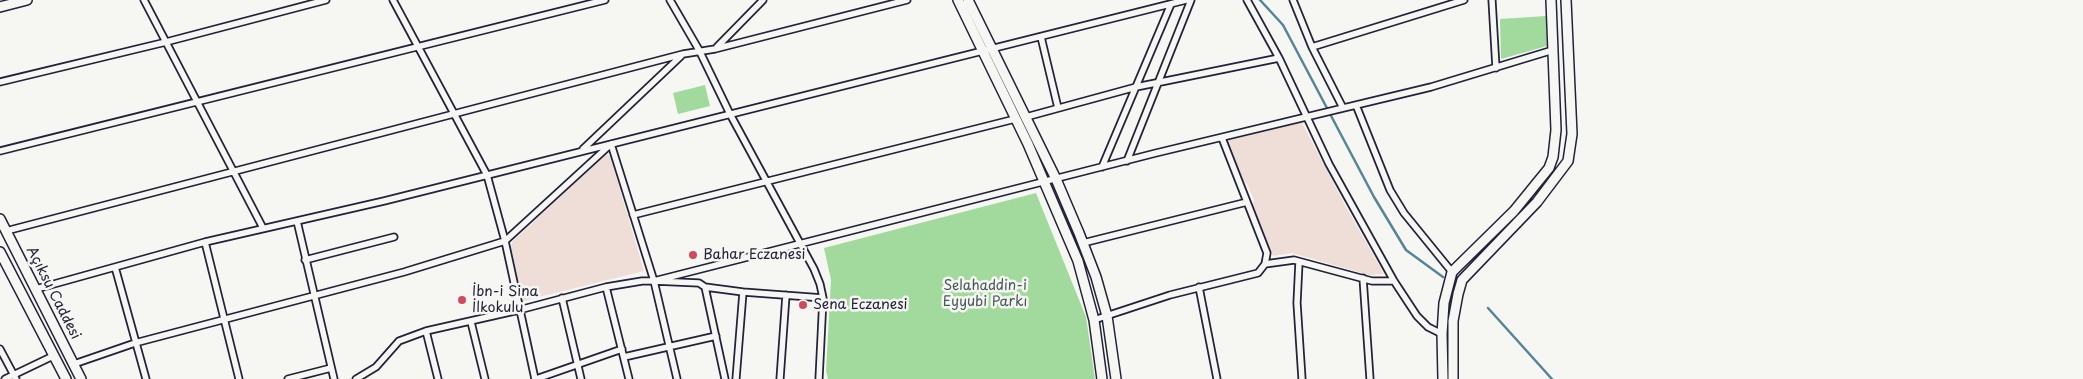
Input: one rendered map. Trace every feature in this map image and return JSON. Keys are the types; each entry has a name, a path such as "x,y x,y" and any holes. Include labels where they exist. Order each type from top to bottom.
{"main road":[{"path":"0,6 27,0"},
{"path":"958,0 1028,144 1043,183 1078,261 1094,320 1102,379"},
{"path":"968,0 1056,179 1096,277 1107,316 1116,379"},
{"path":"1443,379 1442,334 1444,302 1452,272 1514,211 1549,168 1556,145 1551,0"},
{"path":"1452,379 1453,321 1462,280 1537,202 1568,161 1572,134 1566,0"},
{"name":"Açıksu Caddesi","path":"0,220 82,379"},
{"name":"Açıksu Caddesi","path":"0,252 66,379"}],"street":[{"path":"144,0 264,228"},
{"path":"0,82 166,42 326,0"},
{"path":"393,0 453,115 487,175 505,241 536,379 622,349"},
{"path":"0,151 199,103 605,0"},
{"path":"670,0 699,50 730,114 767,180 820,284 823,298 819,379"},
{"path":"716,49 763,0"},
{"path":"6,231 683,54 699,50 716,49 907,0"},
{"path":"36,289 206,242 384,202 1186,0"},
{"path":"1127,161 1191,0"},
{"path":"1247,0 1279,58 1305,116 1394,281 1417,316 1428,327 1442,334"},
{"path":"1292,0 1340,109"},
{"path":"1312,47 1464,0"},
{"path":"1492,0 1496,68"},
{"path":"1102,167 1171,4"},
{"path":"1041,37 1058,108"},
{"path":"654,281 1305,116 1431,87 1553,50"},
{"path":"582,151 683,54"},
{"path":"1026,117 1136,87 1279,58"},
{"path":"1356,105 1390,190 1404,213 1452,272"},
{"path":"633,215 1015,119"},
{"path":"1094,320 1199,287 1258,274 1265,264 1267,254 1222,138"},
{"path":"611,144 654,281 678,379"},
{"path":"74,364 135,343 404,272 505,241 611,144"},
{"path":"1083,244 1247,202"},
{"path":"296,221 334,379"},
{"path":"305,260 394,237"},
{"path":"206,242 239,379"},
{"path":"1265,264 1294,260 1372,281 1394,281"},
{"path":"1300,262 1297,303 1302,379"},
{"path":"115,267 146,379"},
{"path":"1363,278 1370,379"},
{"path":"359,378 376,368 399,341 426,331 471,322 606,287 642,281 699,283 705,286 743,292 823,298"},
{"path":"705,286 726,379"},
{"path":"606,287 629,379"},
{"path":"1199,287 1217,379"},
{"path":"736,379 743,292"},
{"path":"780,379 786,295"},
{"path":"562,298 581,379"},
{"path":"471,322 485,379"},
{"path":"426,331 438,379"},
{"path":"624,357 716,336"},
{"path":"0,349 15,377"},
{"path":"6,379 15,377 53,356"},
{"path":"288,379 331,368"}],"shaded area":[{"path":"1300,119 1384,274 1369,275 1292,253 1273,256 1252,209 1254,200 1247,184 1240,179 1225,143 1227,137"},
{"path":"606,154 610,156 644,271 523,301 511,247 513,241"}],"green space":[{"path":"1546,16 1547,46 1501,59 1500,19"},
{"path":"705,85 710,106 678,114 673,93"},
{"name":"Selahaddin-i Eyyubi Parkı","path":"1036,193 1086,317 1095,379 828,379 826,371 831,280 824,248"}],"waterway":[{"path":"1260,0 1283,25 1374,197 1406,250 1443,277"},
{"path":"1488,308 1552,379"}],"place":[{"name":"Bahar Eczanesi","path":"693,255"},
{"name":"İbn-i Sina İlkokulu","path":"462,300"},
{"name":"Sena Eczanesi","path":"803,305"}]}
